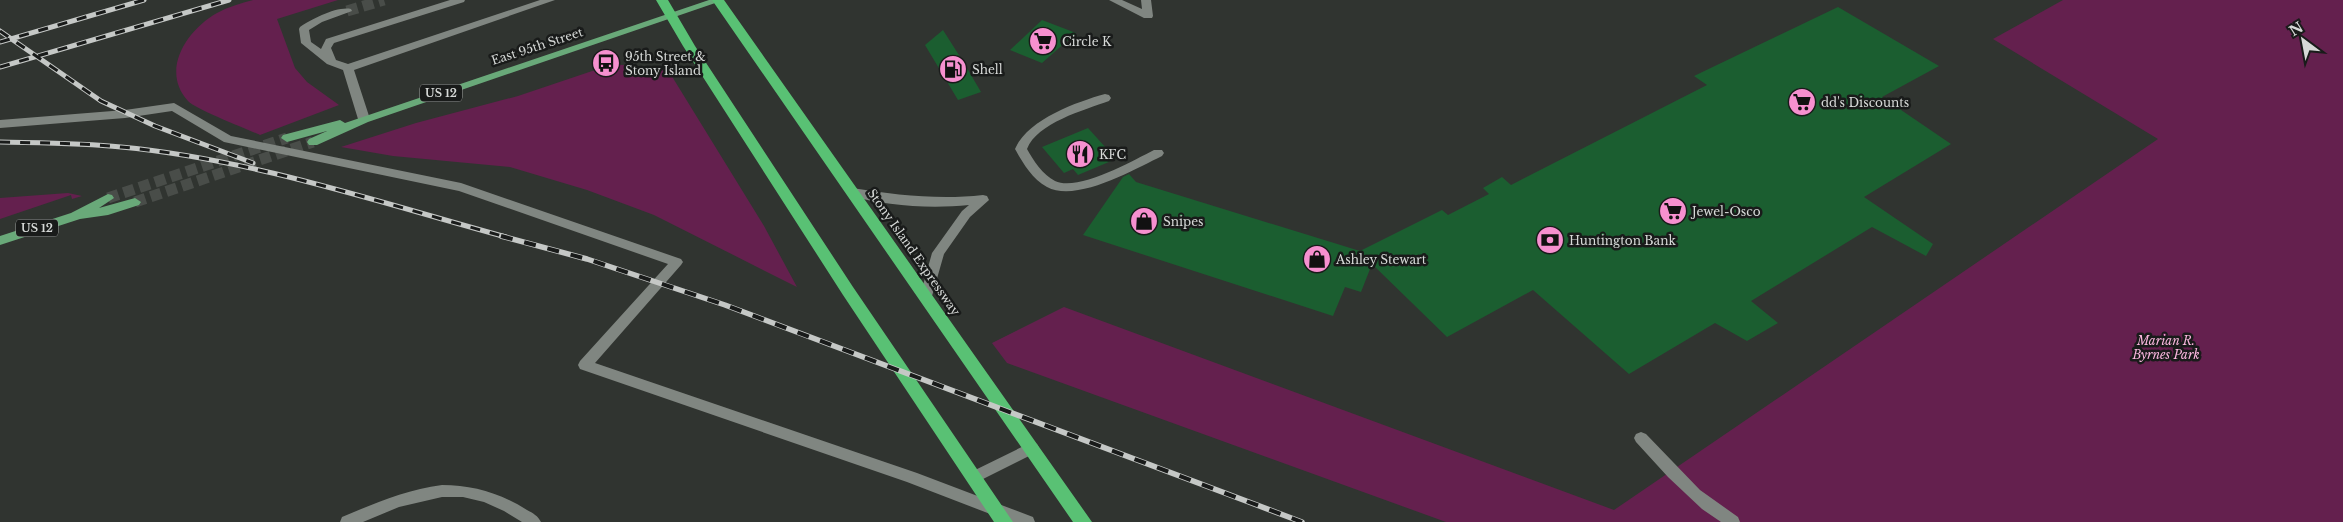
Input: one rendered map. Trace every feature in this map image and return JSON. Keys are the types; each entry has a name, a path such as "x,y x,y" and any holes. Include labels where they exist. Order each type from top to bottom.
{"highway":[{"path":"662,0 670,16 848,291 1004,522"},
{"name":"Stony Island Expressway","path":"718,0 1083,522"}],"main road":[{"name":"East 95th Street","path":"313,142 364,119 718,0"},
{"name":"East 95th Street","path":"286,138 310,130 364,119"},
{"name":"US 12","path":"75,216 108,198"},
{"name":"US 12","path":"0,241 75,216 108,211 135,202"}],"street":[{"path":"331,62 326,48 330,41 460,0"},
{"path":"347,11 318,20 304,29 306,43 331,62 348,68 550,0"},
{"path":"1114,0 1148,16"},
{"path":"1126,0 1148,16"},
{"path":"1134,0 1148,16"},
{"path":"1141,0 1148,16"},
{"path":"1146,0 1148,16"},
{"path":"348,68 364,119"},
{"path":"1105,98 1044,124 1026,136 1021,149 1047,182 1056,186 1081,185 1158,153"},
{"path":"0,124 125,114 174,107 228,140 461,187 677,262 585,365 912,477 1028,522"},
{"path":"852,192 906,202 957,203 983,199 966,214 938,253 926,296"},
{"path":"1641,438 1676,479 1733,522"},
{"path":"974,477 1032,448"},
{"path":"347,522 380,507 421,493 450,489 479,494 510,505 534,522"}],"green space":[{"path":"253,0 338,0 277,19 295,68 307,82 339,105 260,135 210,114 188,101 180,89 177,77 177,64 187,40 206,20 217,13"},
{"name":"Marian R. Byrnes Park","path":"2063,0 2343,0 2343,522 1446,522 1007,363 992,343 1064,307 1614,510 2158,139 1993,39"},
{"path":"613,64 668,70 764,226 797,287 654,215 587,190 510,167 393,156 341,147 416,123 518,96"},
{"path":"68,193 82,196 72,199 71,195 0,219 0,198"}],"building":[{"path":"1838,7 1939,66 1882,97 1951,144 1864,197 1933,244 1926,256 1872,227 1751,301 1778,323 1747,341 1715,323 1629,374 1533,290 1447,337 1372,264 1361,292 1345,287 1333,316 1083,235 1123,177 1129,174 1136,182 1360,251 1442,210 1448,215 1489,194 1483,188 1502,177 1511,185 1707,85 1694,76"},
{"name":"Circle K","path":"1042,20 1076,33 1042,63 1010,50"},
{"name":"Shell","path":"943,30 981,92 958,100 925,45"},
{"name":"KFC","path":"1088,128 1116,159 1078,175 1073,169 1064,173 1042,147"}],"tunnel":[{"path":"347,11 384,0"},
{"path":"108,198 287,138"},
{"path":"135,202 313,142"}],"railway":[{"path":"11,39 144,0"},
{"path":"37,56 229,0"},
{"path":"0,31 11,39"},
{"path":"0,42 11,39"},
{"path":"11,39 37,56"},
{"path":"0,67 37,56"},
{"path":"37,56 101,101 155,126 253,163"},
{"path":"0,142 121,147 218,161 315,184 506,237"},
{"path":"501,236 587,259 725,305 1302,522"}],"place":[{"name":"Circle K","path":"1043,41"},
{"name":"95th Street & Stony Island","path":"606,63"},
{"name":"Shell","path":"953,69"},
{"name":"dd's Discounts","path":"1802,102"},
{"name":"KFC","path":"1080,154"},
{"name":"Jewel-Osco","path":"1673,211"},
{"name":"Snipes","path":"1144,221"},
{"name":"Huntington Bank","path":"1550,240"},
{"name":"Ashley Stewart","path":"1317,259"}]}
